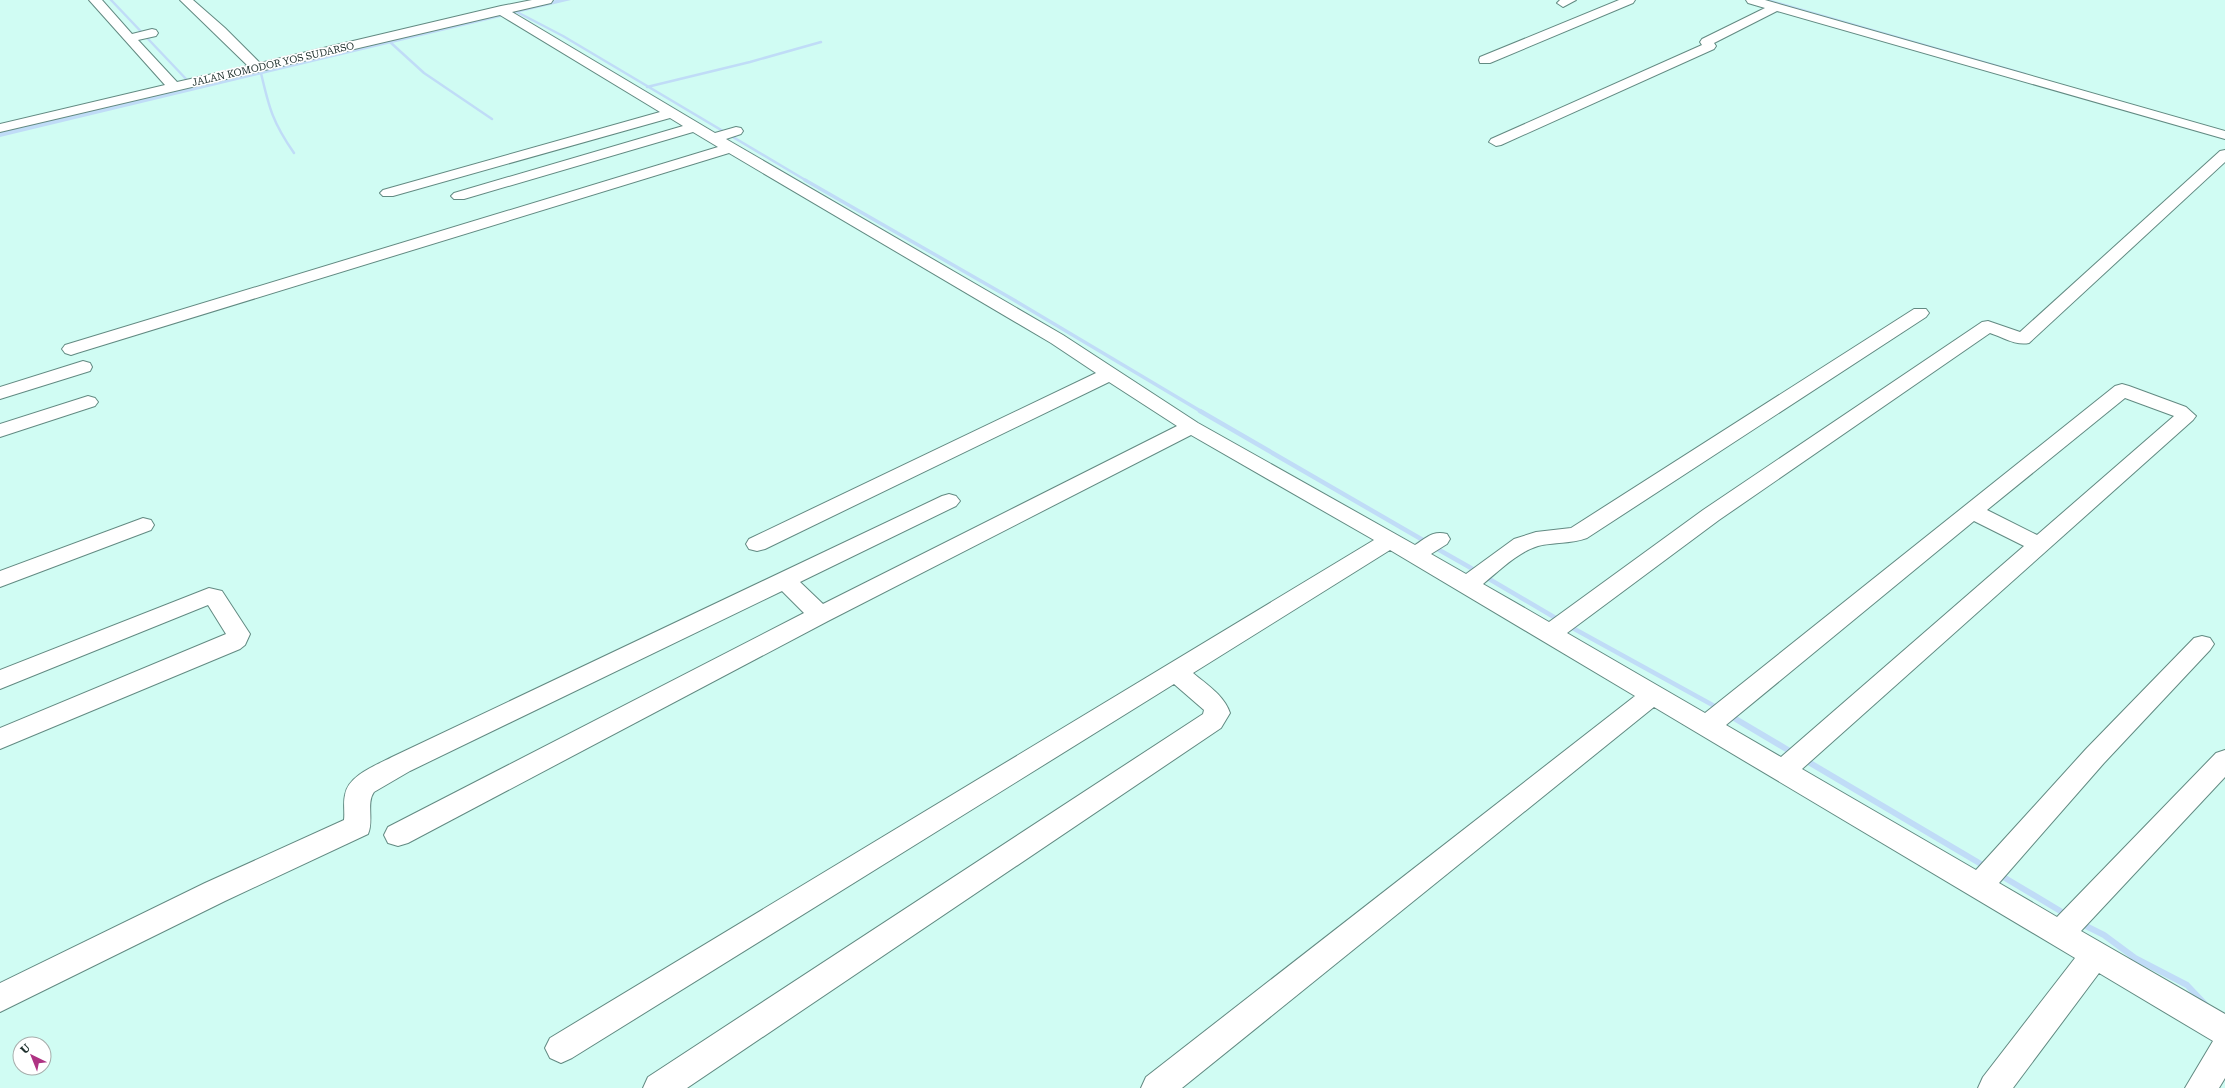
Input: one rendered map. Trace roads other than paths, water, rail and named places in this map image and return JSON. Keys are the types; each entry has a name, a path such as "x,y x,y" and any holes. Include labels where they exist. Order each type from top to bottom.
{"street":[{"path":"95,0 153,54 174,87"},
{"path":"186,0 221,31 257,68"},
{"name":"JALAN KOMODOR YOS SUDARSO","path":"0,128 257,68 506,13 547,0"},
{"path":"1485,60 1629,0"},
{"path":"1752,0 2225,135"},
{"path":"1496,142 1710,46 1706,42 1776,7"},
{"path":"506,13 695,127 726,137 1050,335 1191,427 1390,540 1429,546 1476,578 1559,627 1653,695 1718,717 1793,761 2067,924 2095,955 2225,1031"},
{"path":"134,37 152,33"},
{"path":"388,193 672,113"},
{"path":"459,196 695,127"},
{"path":"71,349 726,137"},
{"path":"1559,627 1711,515 1988,326 2023,339 2225,154"},
{"path":"1476,578 1528,542 1566,538 1579,533 1920,313"},
{"path":"0,393 83,367"},
{"path":"758,544 1110,374"},
{"path":"1718,717 2122,390 2179,411 2186,416 1793,761"},
{"path":"0,431 88,402"},
{"path":"398,835 820,615 1191,427"},
{"path":"0,998 216,892 358,826 358,794 365,785 401,764 949,502"},
{"path":"1972,512 2040,544"},
{"path":"0,579 143,525"},
{"path":"561,1048 1390,540"},
{"path":"785,580 820,615"},
{"path":"0,680 209,596 214,597 238,634 237,639 232,643 0,740"},
{"path":"1987,877 2095,756 2202,644"},
{"path":"659,1088 1212,721 1217,713 1215,706 1175,671"},
{"path":"1157,1088 1653,695"},
{"path":"2067,924 2225,760"},
{"path":"1994,1088 2095,955"},
{"path":"2201,1088 2225,1050"}],"waterway":[{"path":"111,0 188,81"},
{"path":"0,134 567,0"},
{"path":"1767,0 2025,74"},
{"path":"517,12 563,36 648,87"},
{"path":"390,42 424,73 492,119"},
{"path":"648,87 750,62 821,42"},
{"path":"261,73 276,124 294,153"},
{"path":"648,87 807,181"},
{"path":"805,180 1014,300 1202,412"},
{"path":"1200,411 1428,543"},
{"path":"1434,547 1478,572"},
{"path":"1484,576 1559,620"},
{"path":"1569,626 1718,708 1717,707"},
{"path":"1729,715 1793,753"},
{"path":"1805,760 1986,867"},
{"path":"2000,875 2067,915"},
{"path":"2082,924 2104,935 2135,958 2187,985 2205,1004"}]}
